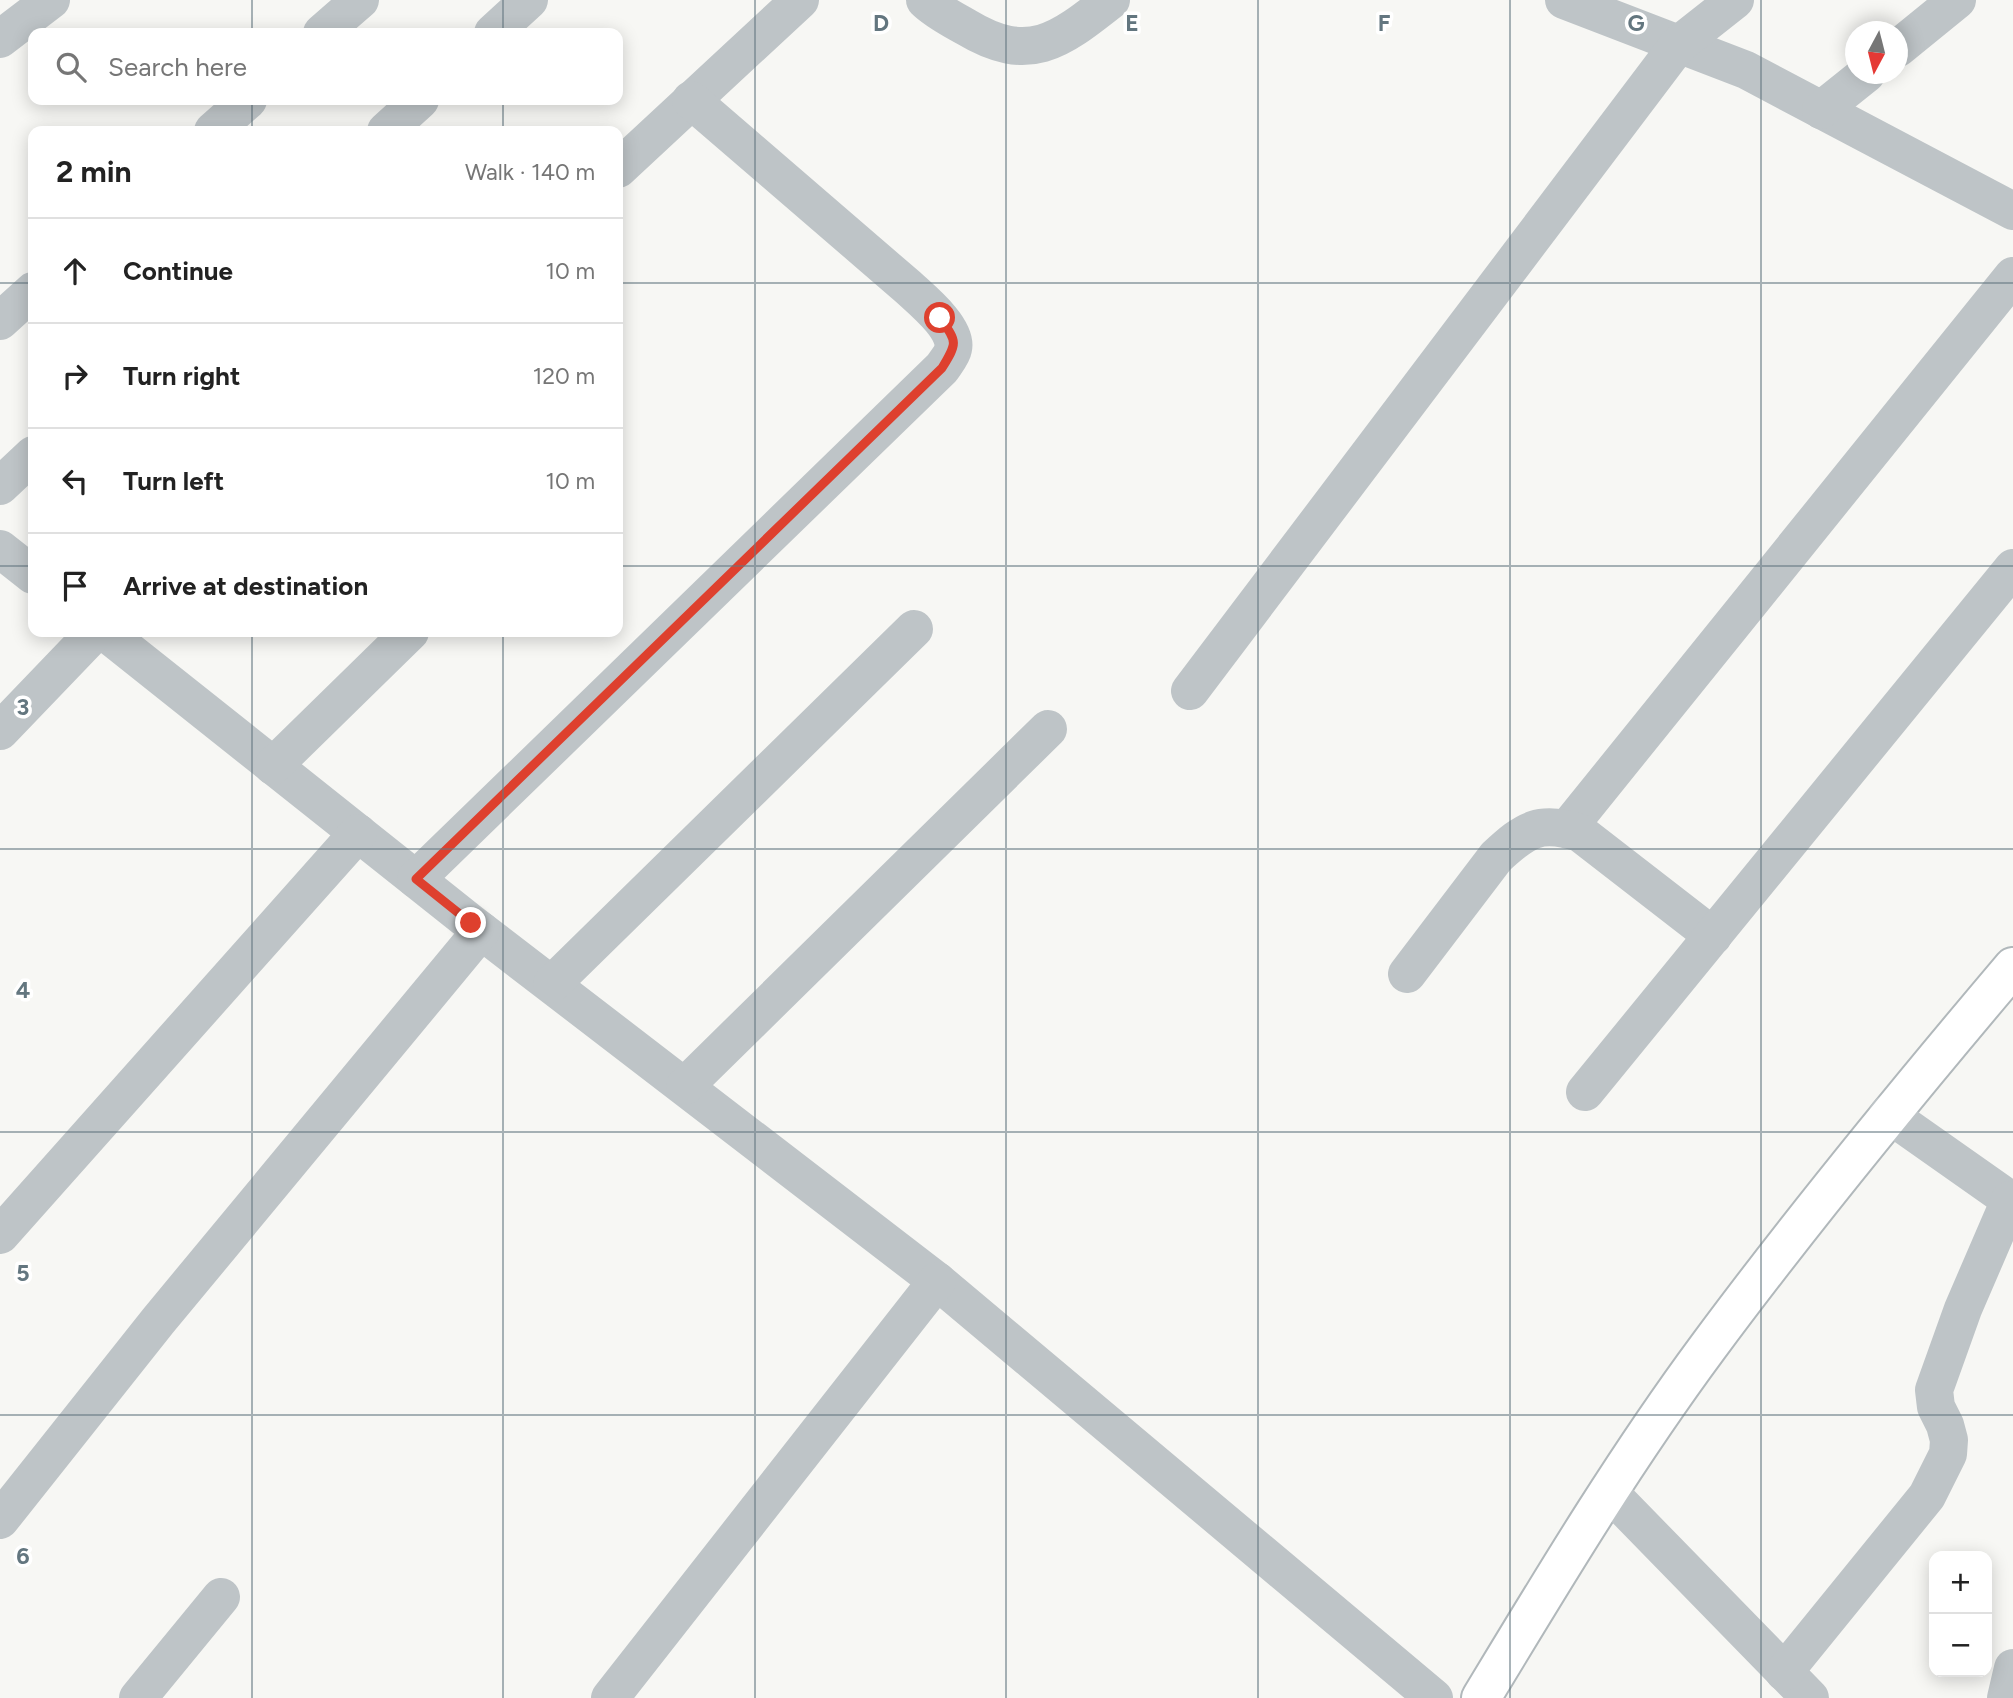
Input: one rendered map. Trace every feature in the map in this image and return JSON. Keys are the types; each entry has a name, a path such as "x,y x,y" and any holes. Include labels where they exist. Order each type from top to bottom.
{"street":[{"path":"0,39 51,0"},
{"path":"328,28 359,0"},
{"path":"498,28 529,0"},
{"path":"623,164 800,0"},
{"path":"925,0 987,40 1005,46 1038,46 1062,36 1111,0"},
{"path":"1563,0 1746,71 2013,211"},
{"path":"1189,691 1678,45 1735,0"},
{"path":"1908,40 1957,0"},
{"path":"1821,110 1854,84"},
{"path":"416,879 942,368 953,350 954,337 940,318 908,287 691,100"},
{"path":"218,126 242,105"},
{"path":"391,126 415,105"},
{"path":"1567,829 2013,276"},
{"path":"0,321 28,296"},
{"path":"0,486 28,460"},
{"path":"0,549 28,571"},
{"path":"1585,1092 2013,568"},
{"path":"552,985 914,629"},
{"path":"0,731 111,637"},
{"path":"115,637 481,931 937,1281 1434,1698"},
{"path":"273,766 405,637"},
{"path":"685,1086 1048,729"},
{"path":"1407,974 1496,857 1510,844 1531,831 1546,826 1580,834 1713,936"},
{"path":"0,1235 358,833"},
{"path":"0,1520 158,1321 481,931"},
{"path":"1481,1698 1585,1527 1707,1348 1888,1114 2013,967"},
{"path":"1609,1493 1797,1685 1927,1496 1948,1454 1949,1440 1936,1407 1934,1390 1946,1351 2012,1201 1888,1114"},
{"path":"610,1698 937,1281"},
{"path":"138,1698 221,1597"},
{"path":"2006,1698 2013,1668"}],"route":[{"path":"471,923 416,879 942,368 953,350 954,337 940,318"}]}
